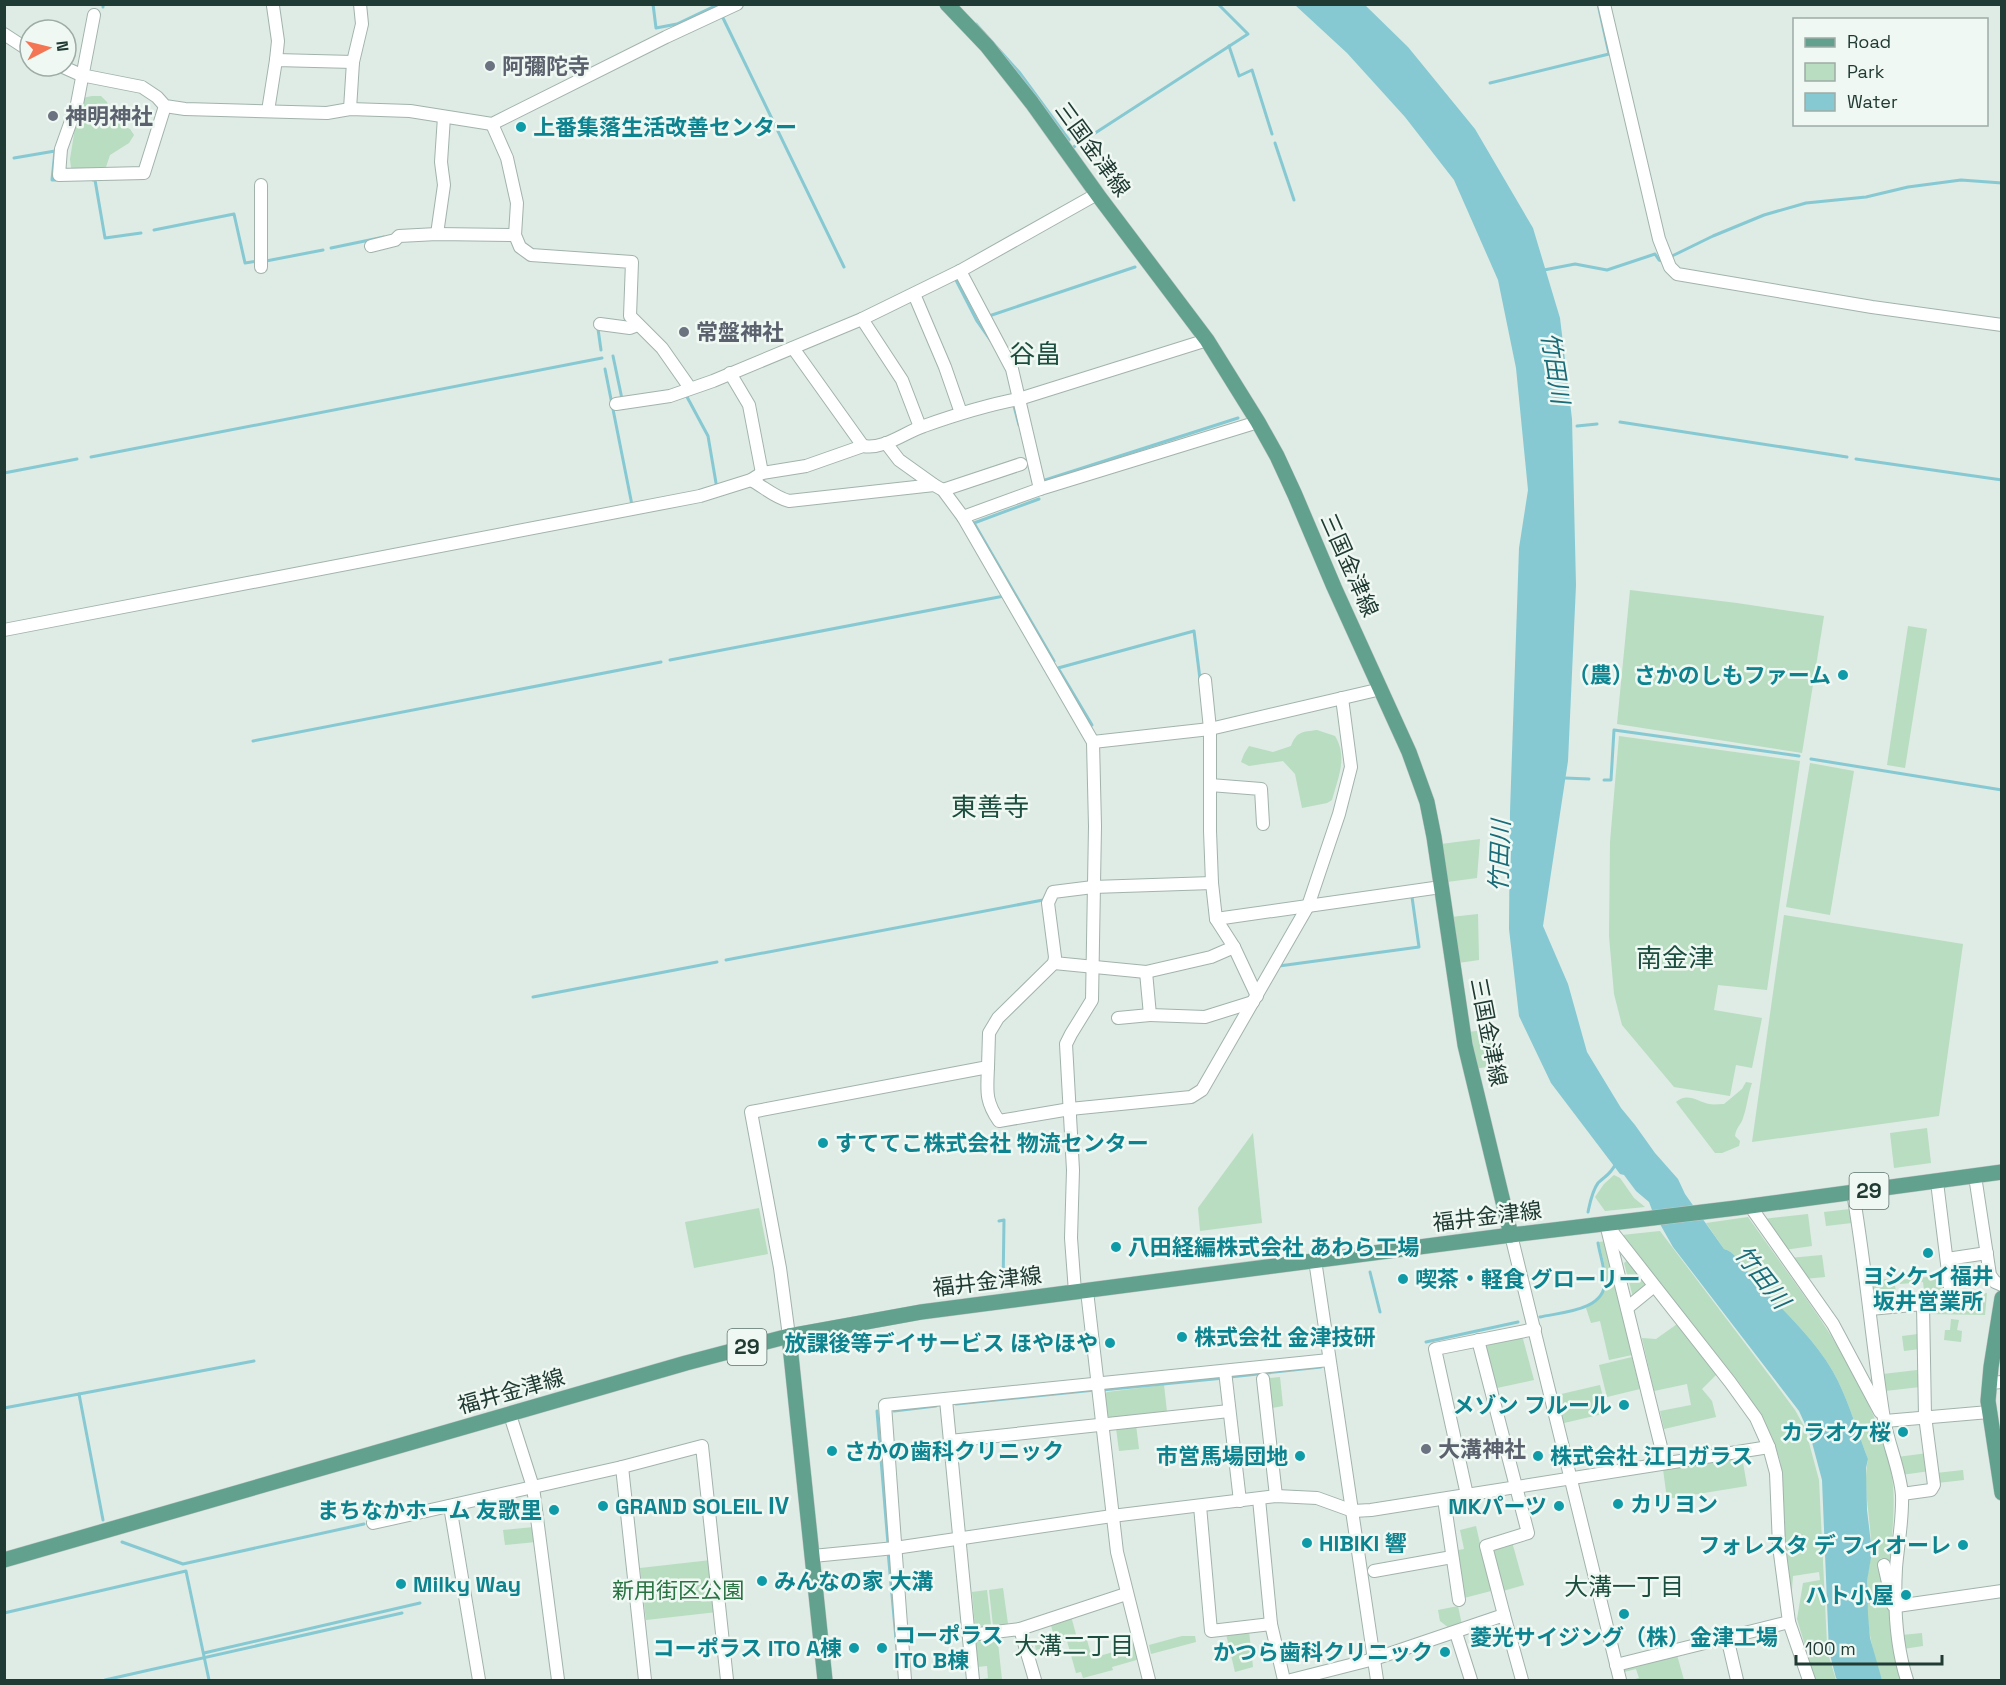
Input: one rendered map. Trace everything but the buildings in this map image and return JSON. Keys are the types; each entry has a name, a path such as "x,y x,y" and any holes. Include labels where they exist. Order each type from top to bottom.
{"main road":[{"name":"三国金津線","path":"947,4 987,46 1032,103 1207,340 1277,456 1295,495 1409,752 1427,802 1465,1045 1510,1235"},
{"name":"福井金津線","path":"4,1560 686,1363 789,1336 921,1312 2001,1172"},
{"path":"2001,1298 1995,1383 1989,1412 2001,1493"},
{"path":"789,1336 825,1680"}],"street":[{"path":"350,109 353,62 362,24 360,4"},
{"path":"78,74 142,87 157,97 165,106 185,109 327,113 350,109 410,111 492,124 737,4"},
{"path":"1604,4 1659,239 1670,267 1677,274 1872,308 2001,325"},
{"path":"268,111 278,41 273,6"},
{"path":"94,15 77,104 61,149 59,175 144,173 165,106"},
{"path":"4,34 18,43"},
{"path":"276,60 353,62"},
{"path":"437,234 444,185 441,162 444,117"},
{"path":"492,124 507,158 517,203 515,235 520,247 531,255 632,262 630,316 662,348 690,388"},
{"path":"261,185 261,267"},
{"path":"616,404 670,396 713,381 862,319 1041,228 1097,194"},
{"path":"371,246 395,240 399,236 515,235"},
{"path":"960,271 1012,369 1040,489"},
{"path":"914,294 945,367 961,413"},
{"path":"862,319 902,380 920,427"},
{"path":"600,324 630,328 638,325"},
{"path":"4,630 689,498 756,477 806,466 863,446 873,448 920,427 961,413 1019,399 1207,340"},
{"path":"793,348 863,446"},
{"path":"730,373 748,405 756,477 777,498 789,501 939,488 1021,464"},
{"path":"963,517 1040,489 1257,422"},
{"path":"886,443 899,460 939,488 963,517 1093,742 1092,1000 1066,1044 1073,1170 1071,1238 1098,1384 1117,1552 1149,1680"},
{"path":"1205,680 1210,729 1212,883 1216,919 1234,947 1255,999"},
{"path":"1093,742 1210,729 1381,689"},
{"path":"1212,883 1093,887 1053,892 1048,903 1054,963 995,1023 989,1034 986,1097 990,1109 999,1121 1070,1109 1191,1097 1202,1090 1308,906 1339,814 1351,767 1342,699"},
{"path":"1210,785 1261,789 1263,824"},
{"path":"1216,919 1442,887"},
{"path":"1054,963 1146,972 1211,957 1234,947"},
{"path":"1146,972 1150,1015"},
{"path":"1118,1017 1150,1015 1205,1017 1255,999"},
{"path":"789,1336 780,1268 751,1112 988,1067"},
{"path":"1975,1176 1990,1275 1995,1282 2001,1285"},
{"path":"1870,1309 1923,1304 1951,1296 1937,1182"},
{"path":"1853,1193 1885,1421 1902,1494 1896,1569 1899,1641 1907,1680"},
{"path":"1743,1207 1833,1324 1885,1421"},
{"path":"1609,1223 1654,1286 1756,1418 1769,1446 1776,1473 1779,1546 1789,1622 1809,1680"},
{"path":"1609,1223 1665,1463"},
{"path":"1510,1235 1620,1680"},
{"path":"1947,1259 1987,1253"},
{"path":"1315,1260 1377,1680"},
{"path":"1627,1308 1654,1286"},
{"path":"1902,1494 1931,1490 1934,1485 1925,1416 1923,1304"},
{"path":"1467,1495 1435,1349 1535,1329"},
{"path":"1478,1340 1528,1533 1486,1546 1522,1680"},
{"path":"905,1680 885,1405 1329,1360"},
{"path":"1225,1371 1240,1501"},
{"path":"1263,1379 1276,1496"},
{"path":"946,1400 973,1680"},
{"path":"951,1441 1229,1411"},
{"path":"1885,1421 1989,1412"},
{"path":"510,1414 533,1487 558,1680"},
{"path":"373,1523 622,1467 702,1446 727,1680"},
{"path":"813,1556 895,1548 1112,1516 1276,1496 1317,1498 1353,1511 1444,1499 1769,1446"},
{"path":"622,1467 645,1680"},
{"path":"1259,1498 1271,1624 1284,1680"},
{"path":"1444,1499 1459,1600"},
{"path":"450,1506 478,1680"},
{"path":"1200,1506 1211,1631 1271,1624"},
{"path":"1374,1571 1452,1557"},
{"path":"1884,1565 1893,1605 1897,1606 2001,1591"},
{"path":"969,1635 1020,1629 1126,1594"},
{"path":"1291,1680 1374,1659 1504,1616"},
{"path":"1616,1665 1789,1622"},
{"path":"1020,1629 1035,1680"},
{"path":"1456,1633 1471,1680"},
{"path":"1727,1637 1737,1680"}],"green space":[{"path":"101,96 107,102 115,122 130,129 134,135 129,143 110,155 105,170 75,171 71,168 70,159 79,103 82,98"},
{"path":"1630,590 1824,616 1802,753 1617,724"},
{"path":"1908,626 1927,629 1905,768 1887,765"},
{"path":"1317,730 1335,736 1341,752 1339,776 1332,800 1327,803 1302,808 1295,774 1283,761 1249,766 1241,762 1249,746 1273,752 1291,746 1295,737 1301,733"},
{"path":"1619,736 1800,761 1767,990 1718,985 1714,1010 1762,1018 1752,1068 1736,1065 1730,1096 1674,1087 1622,1025 1614,994 1609,936 1610,842"},
{"path":"1810,763 1854,771 1830,915 1786,907"},
{"path":"1480,839 1477,878 1447,882 1441,844"},
{"path":"1478,914 1479,960 1458,963 1451,917"},
{"path":"1784,915 1963,944 1939,1116 1752,1142"},
{"path":"1492,1029 1499,1065 1474,1069 1468,1032"},
{"path":"1746,1082 1752,1083 1743,1118 1735,1136 1740,1141 1739,1146 1722,1153 1715,1153 1676,1102 1688,1097 1709,1104 1724,1104 1742,1089"},
{"path":"1927,1128 1931,1163 1894,1168 1890,1133"},
{"path":"1253,1133 1262,1223 1200,1231 1198,1208"},
{"path":"1614,1175 1620,1178 1634,1198 1645,1207 1605,1211 1595,1197"},
{"path":"759,1208 768,1254 694,1268 685,1222"},
{"path":"1850,1209 1852,1223 1826,1226 1824,1212"},
{"path":"1808,1214 1812,1246 1784,1250 1763,1219"},
{"path":"1748,1217 1812,1307 1851,1369 1868,1402 1881,1436 1891,1471 1894,1505 1891,1563 1881,1558 1879,1561 1900,1680 1882,1680 1872,1643 1867,1604 1867,1580 1871,1559 1866,1482 1868,1459 1842,1390 1821,1353 1736,1257 1724,1249 1706,1223"},
{"path":"1660,1231 1795,1410 1805,1428 1819,1480 1827,1644 1806,1649 1797,1619 1803,1583 1820,1580 1819,1572 1793,1576 1791,1603 1780,1460 1772,1437 1741,1385 1622,1235"},
{"path":"1606,1241 1632,1355 1609,1360 1600,1321 1591,1323 1586,1308 1596,1302 1605,1287 1606,1271 1599,1242"},
{"path":"1822,1255 1825,1277 1804,1279 1789,1258"},
{"path":"1628,1260 1648,1286 1633,1297 1624,1263"},
{"path":"1946,1275 1947,1289 1942,1295 1925,1298 1923,1282 1900,1284 1899,1280"},
{"path":"1894,1278 1897,1300 1875,1303 1871,1300 1869,1281"},
{"path":"1987,1293 1985,1315 1927,1314 1928,1306 1956,1297"},
{"path":"1951,1319 1959,1320 1957,1330 1962,1331 1961,1342 1944,1340 1945,1330 1950,1330"},
{"path":"1680,1322 1718,1373 1702,1389 1712,1401 1716,1417 1664,1429 1660,1411 1691,1405 1687,1384 1654,1391 1642,1338 1656,1339"},
{"path":"1918,1334 1920,1349 1904,1351 1902,1336"},
{"path":"1520,1337 1523,1339 1534,1380 1497,1388 1486,1347 1490,1343"},
{"path":"1632,1357 1640,1389 1607,1397 1599,1365"},
{"path":"1917,1370 1920,1387 1885,1391 1883,1374"},
{"path":"1280,1377 1283,1406 1272,1408 1269,1378"},
{"path":"1164,1385 1167,1412 1110,1418 1107,1415 1104,1395 1107,1392"},
{"path":"1600,1385 1607,1413 1564,1423 1557,1395"},
{"path":"1136,1425 1139,1449 1119,1451 1116,1428"},
{"path":"1928,1453 1930,1471 1901,1475 1897,1457"},
{"path":"1742,1457 1747,1486 1667,1499 1663,1469"},
{"path":"1963,1470 1964,1480 1937,1483 1936,1473"},
{"path":"1476,1526 1491,1591 1464,1598 1453,1551 1464,1549 1460,1530"},
{"path":"534,1527 536,1542 505,1545 503,1530"},
{"path":"1512,1542 1524,1585 1503,1591 1492,1551 1494,1547"},
{"name":"新用街区公園","path":"711,1560 717,1612 646,1620 640,1568"},
{"path":"1003,1588 1008,1624 993,1626 989,1590"},
{"path":"987,1590 991,1625 975,1627 972,1592"},
{"path":"1458,1606 1462,1625 1449,1628 1440,1621 1438,1610"},
{"path":"1071,1616 1078,1642 1087,1640 1092,1658 1117,1651 1116,1645 1135,1640 1140,1659 1112,1667 1113,1670 1083,1678 1081,1672 1076,1673 1067,1641 1036,1650 1034,1642 1054,1636 1050,1622"},
{"path":"1249,1631 1253,1667 1235,1672 1226,1634"},
{"path":"997,1633 1002,1680 977,1680 988,1678 987,1666 977,1667 974,1639"},
{"path":"1922,1633 1923,1646 1903,1649 1902,1635"},
{"path":"1182,1636 1195,1636 1196,1642 1151,1654 1149,1645"},
{"path":"1827,1650 1836,1680 1815,1680 1806,1655"},
{"path":"1677,1655 1684,1680 1631,1680 1639,1678 1636,1669 1624,1672 1623,1668"}],"water":[{"name":"竹田川","path":"1295,5 1365,5 1408,47 1475,129 1533,228 1560,318 1572,419 1576,585 1568,761 1543,926 1568,984 1587,1052 1621,1108 1678,1179 1685,1194 1724,1249 1736,1257 1799,1327 1821,1353 1838,1381 1868,1459 1866,1468 1867,1510 1872,1552 1867,1581 1868,1615 1870,1638 1882,1680 1838,1680 1836,1678 1829,1651 1822,1480 1810,1435 1799,1411 1673,1247 1649,1202 1636,1191 1624,1175 1620,1174 1551,1083 1519,1016 1509,929 1510,812 1519,548 1528,490 1516,368 1498,280 1454,180 1405,117 1347,53"}],"waterway":[{"path":"653,4 656,28 677,24 719,4"},
{"path":"1072,148 1248,34 1218,4"},
{"path":"1490,83 1609,54 1598,4"},
{"path":"723,18 844,267"},
{"path":"976,24 1019,72 1069,140"},
{"path":"1229,46 1239,76 1252,70 1272,134"},
{"path":"1275,143 1294,200"},
{"path":"14,158 55,151 52,180 59,180"},
{"path":"93,180 95,180 105,238 141,233"},
{"path":"1672,256 1764,215 1806,203 1866,197 1908,187 1961,180 2002,183"},
{"path":"154,230 234,214 245,263 257,261"},
{"path":"331,248 384,237"},
{"path":"266,261 323,250"},
{"path":"1544,270 1575,264 1607,270 1655,254 1662,261"},
{"path":"989,316 1135,267"},
{"path":"956,280 977,321 991,341"},
{"path":"598,329 601,350"},
{"path":"613,356 622,399"},
{"path":"91,457 602,358"},
{"path":"605,369 632,505"},
{"path":"686,395 708,436 716,483"},
{"path":"1014,406 1019,425"},
{"path":"1042,481 1238,418"},
{"path":"1620,422 1847,457"},
{"path":"1577,426 1597,424"},
{"path":"4,473 77,459"},
{"path":"1856,459 2002,480"},
{"path":"1039,499 974,523 1054,661"},
{"path":"670,660 1004,596"},
{"path":"1092,725 1058,668 1194,631 1200,679"},
{"path":"253,741 661,662"},
{"path":"1604,780 1611,780 1614,730 1799,756"},
{"path":"1811,759 2002,790"},
{"path":"1565,778 1589,779"},
{"path":"1279,966 1419,947 1412,897"},
{"path":"726,960 1043,900"},
{"path":"533,997 717,962"},
{"path":"1588,1212 1596,1186 1615,1165"},
{"path":"999,1221 1004,1220 1003,1288"},
{"path":"1540,1317 1581,1308 1598,1299 1605,1281 1598,1243"},
{"path":"1370,1272 1380,1312"},
{"path":"1426,1342 1518,1322"},
{"path":"79,1394 254,1361"},
{"path":"1230,1377 1321,1367"},
{"path":"1102,1390 1224,1378"},
{"path":"956,1404 1095,1390"},
{"path":"4,1408 79,1394 103,1520"},
{"path":"894,1411 936,1406"},
{"path":"877,1411 888,1544"},
{"path":"122,1542 183,1564 364,1524"},
{"path":"888,1551 898,1661"},
{"path":"4,1613 186,1571 209,1680"},
{"path":"204,1653 420,1603"},
{"path":"105,1680 402,1613"}],"place":[{"name":"阿彌陀寺","path":"490,66"},
{"name":"神明神社","path":"53,116"},
{"name":"上番集落生活改善センター","path":"521,127"},
{"name":"常盤神社","path":"684,332"},
{"name":"（農）さかのしもファーム","path":"1843,675"},
{"name":"すててこ株式会社 物流センター","path":"823,1143"},
{"name":"八田経編株式会社 あわら工場","path":"1116,1247"},
{"name":"ヨシケイ福井 坂井営業所","path":"1928,1253"},
{"name":"喫茶・軽食 グローリー","path":"1403,1279"},
{"name":"株式会社 金津技研","path":"1182,1337"},
{"name":"放課後等デイサービス ほやほや","path":"1110,1343"},
{"name":"メゾン フルール","path":"1624,1405"},
{"name":"カラオケ桜","path":"1903,1432"},
{"name":"大溝神社","path":"1426,1449"},
{"name":"さかの歯科クリニック","path":"832,1451"},
{"name":"市営馬場団地","path":"1300,1456"},
{"name":"株式会社 江口ガラス","path":"1538,1456"},
{"name":"カリヨン","path":"1618,1504"},
{"name":"GRAND SOLEIL Ⅳ","path":"603,1506"},
{"name":"MKパーツ","path":"1559,1506"},
{"name":"まちなかホーム 友歌里","path":"554,1510"},
{"name":"HIBIKI 響","path":"1307,1543"},
{"name":"フォレスタ デ フィオーレ","path":"1963,1545"},
{"name":"みんなの家 大溝","path":"762,1581"},
{"name":"Milky Way","path":"401,1584"},
{"name":"ハト小屋","path":"1906,1595"},
{"name":"菱光サイジング（株）金津工場","path":"1624,1614"},
{"name":"コーポラス ITO A棟","path":"854,1648"},
{"name":"コーポラス ITO B棟","path":"882,1648"},
{"name":"かつら歯科クリニック","path":"1445,1652"}],"district":[{"name":"谷畠","path":"1035,354"},
{"name":"東善寺","path":"990,807"},
{"name":"南金津","path":"1675,958"},
{"name":"大溝一丁目","path":"1624,1587"},
{"name":"大溝二丁目","path":"1074,1646"}]}
